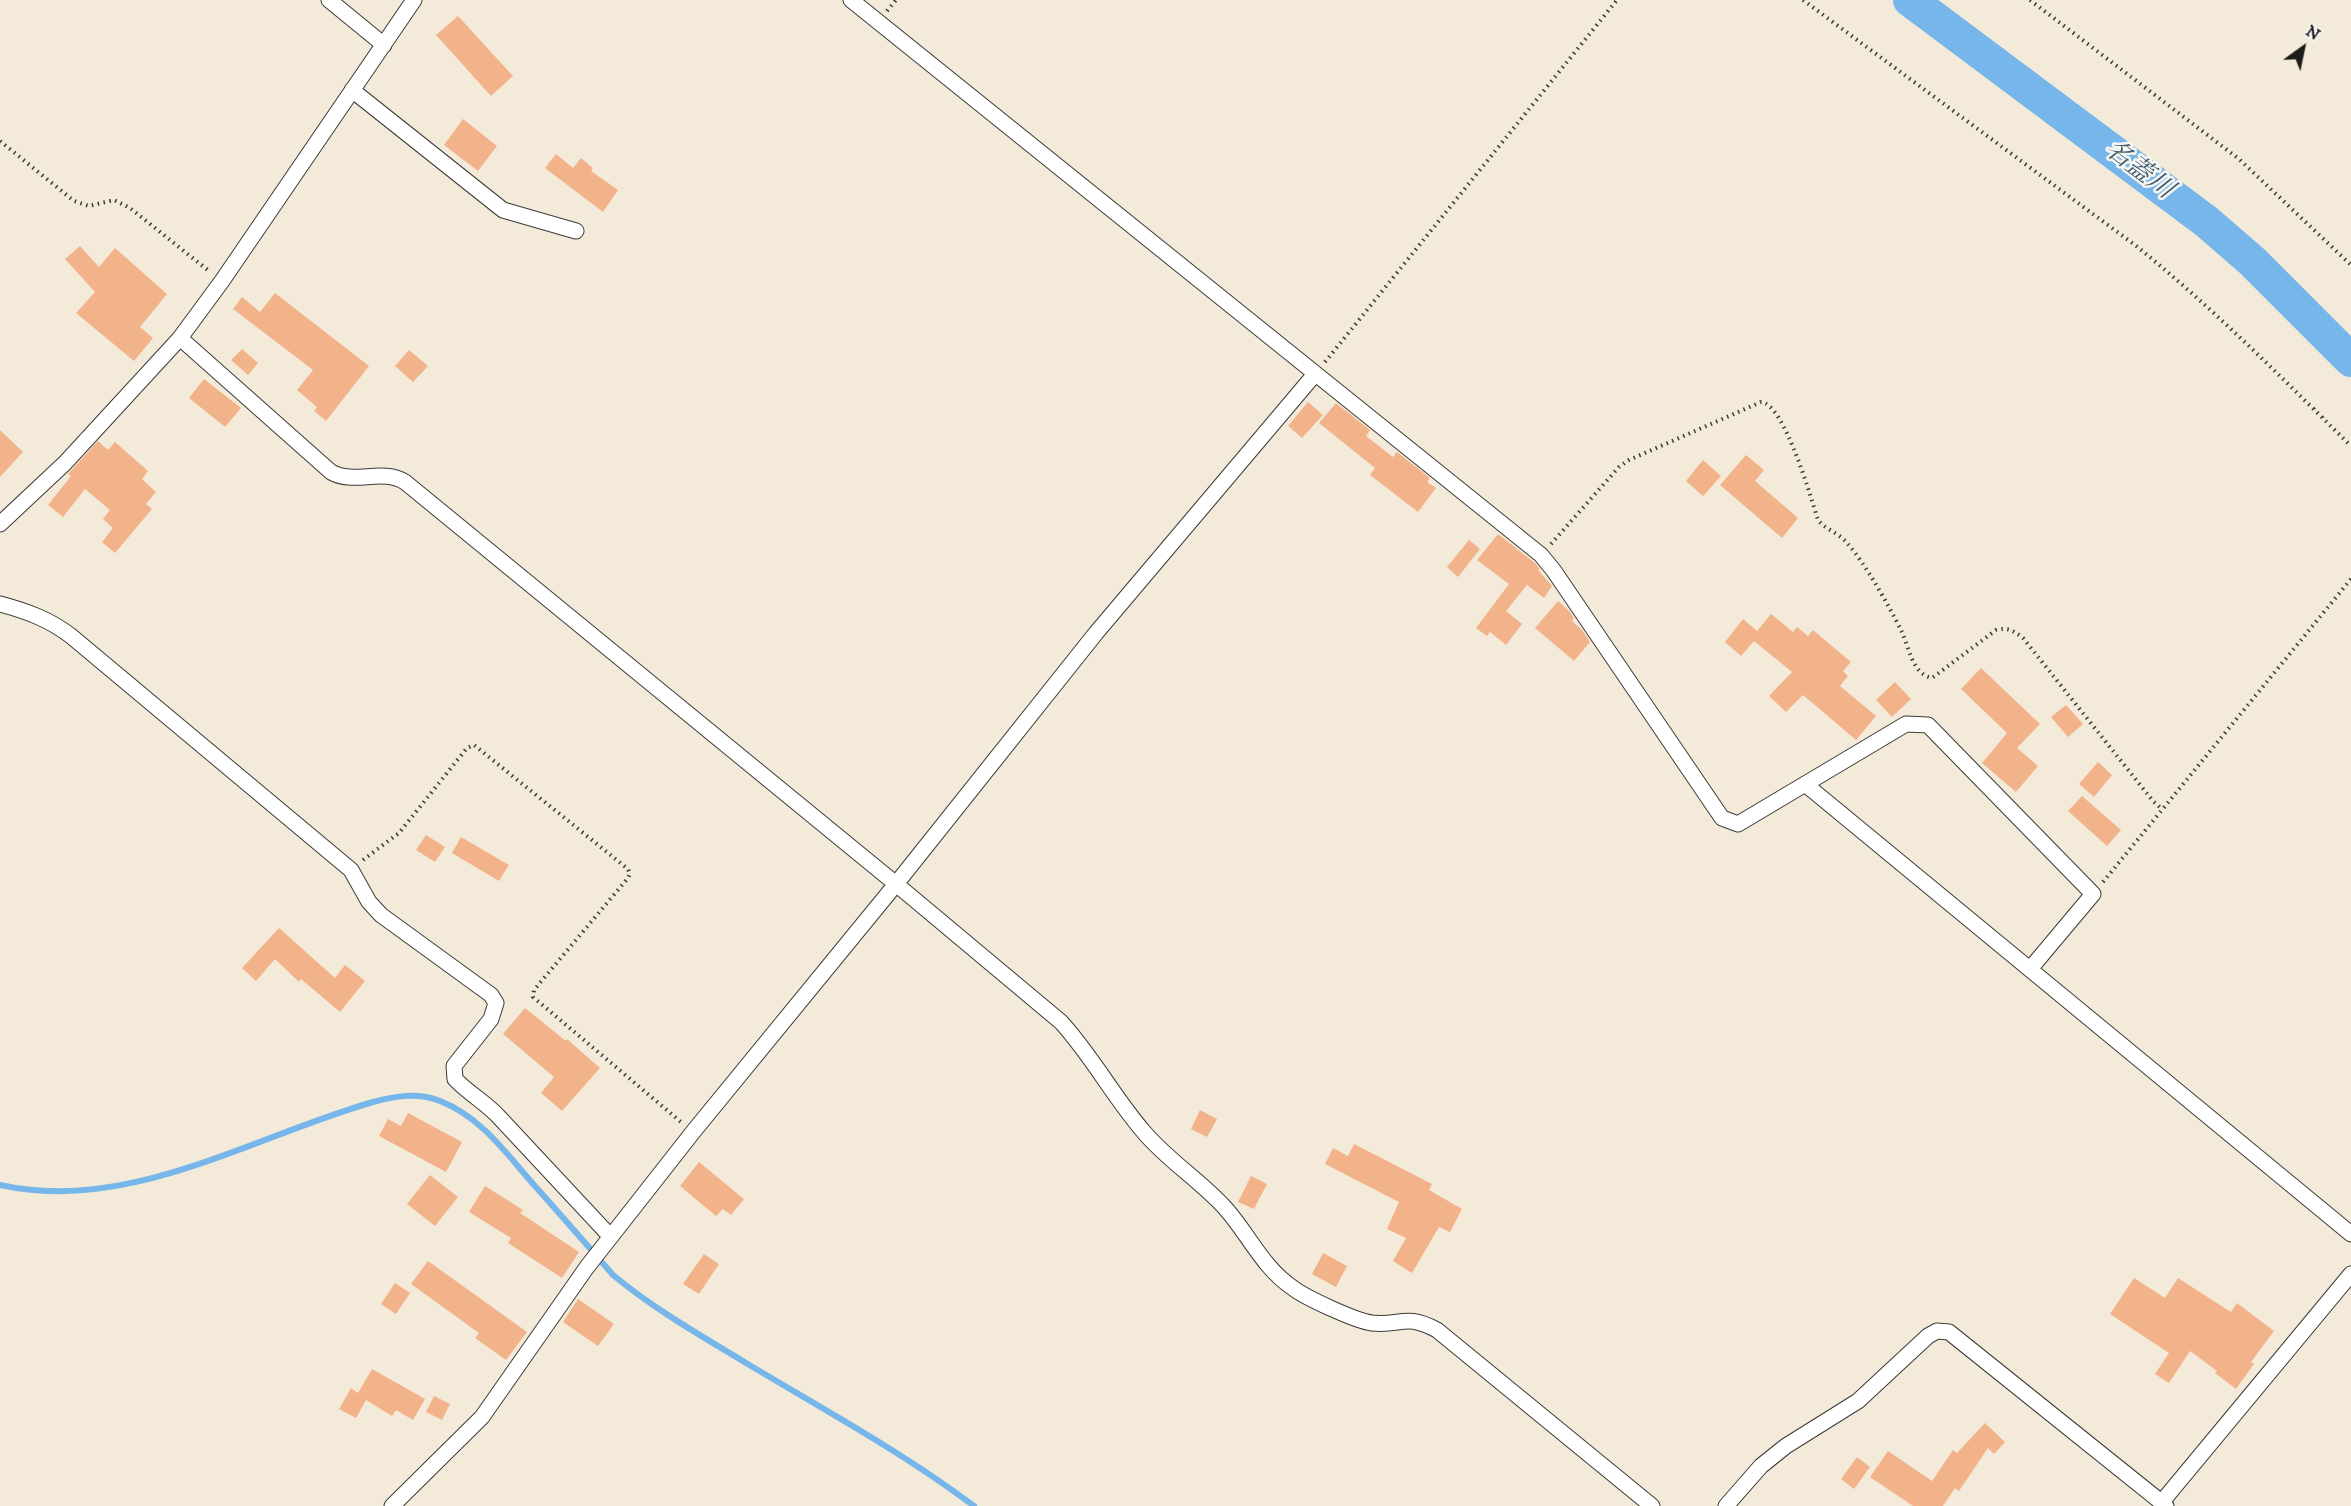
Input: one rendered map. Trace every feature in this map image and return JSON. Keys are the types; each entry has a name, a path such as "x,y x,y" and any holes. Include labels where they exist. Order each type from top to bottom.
{"street":[{"path":"330,0 384,45"},
{"path":"0,524 65,463 180,338 222,281 414,0"},
{"path":"851,0 1541,555 1722,818 1738,824 1906,724 1928,725 2093,894 2030,969"},
{"path":"352,90 503,210 576,231"},
{"path":"180,338 331,472 350,478 389,476 405,482 1061,1022 1082,1046 1143,1132 1224,1206 1262,1259 1293,1288 1356,1320 1373,1323 1406,1320 1422,1322 1437,1330 1652,1506"},
{"path":"392,1506 482,1417 598,1252 693,1132 896,884 1096,633 1315,374"},
{"path":"0,604 32,613 58,626 351,870 369,902 381,915 491,995 496,1004 491,1019 454,1066 455,1079 498,1116 610,1236"},
{"path":"1805,784 2351,1234"},
{"path":"1726,1506 1761,1466 1785,1446 1858,1401 1928,1336 1937,1331 1949,1332 2164,1504 2351,1274"}],"path":[{"path":"1315,374 1617,0"},
{"path":"1803,0 2166,270 2216,314 2351,446"},
{"path":"2030,0 2239,159 2351,265"},
{"path":"0,141 74,201 89,206 114,200 130,208 222,281"},
{"path":"1541,555 1618,467 1629,460 1761,402 1767,402 1772,406 1791,440 1818,520 1824,527 1846,541 1858,556 1900,630 1918,671 1932,678 1996,630 2011,629 2024,638 2153,801 2162,809"},
{"path":"2093,894 2351,579"},
{"path":"351,870 399,833 467,747 474,745 479,748 627,869 630,874 534,990 533,997 693,1132"}],"building":[{"path":"458,16 513,76 491,96 436,35"},
{"path":"463,119 497,146 478,171 444,145"},
{"path":"556,154 573,168 581,158 593,168 591,171 618,190 603,212 545,168"},
{"path":"80,246 99,267 115,248 167,294 140,327 153,338 134,361 76,313 95,292 65,259"},
{"path":"275,293 369,366 326,421 314,411 317,407 297,390 313,370 233,309 242,297 260,312"},
{"path":"242,349 258,363 248,375 231,360"},
{"path":"409,350 428,366 413,382 395,366"},
{"path":"204,379 241,408 225,427 189,398"},
{"path":"1308,402 1323,415 1302,438 1288,426"},
{"path":"1336,403 1370,430 1366,436 1393,457 1397,452 1430,478 1427,482 1436,488 1418,512 1370,475 1375,468 1319,423"},
{"path":"0,430 23,452 0,477"},
{"path":"98,441 108,450 115,442 148,471 142,479 156,492 146,504 152,509 115,553 102,542 113,528 103,519 110,510 85,489 63,517 48,505 71,476 68,474"},
{"path":"1746,455 1764,470 1755,481 1798,518 1782,538 1720,485"},
{"path":"1703,460 1721,476 1703,496 1686,481"},
{"path":"1498,534 1535,563 1552,586 1544,598 1527,585 1506,611 1522,624 1506,645 1490,632 1487,636 1476,628 1509,584 1477,560"},
{"path":"1469,540 1480,549 1458,577 1447,567"},
{"path":"1558,601 1569,611 1574,618 1572,621 1590,642 1574,661 1535,628"},
{"path":"1771,614 1793,632 1797,627 1808,636 1813,630 1851,662 1843,671 1848,676 1840,686 1876,716 1856,740 1803,695 1786,712 1769,696 1792,672 1754,641 1741,656 1725,642 1743,619 1757,631"},
{"path":"1981,668 2040,724 2017,748 2038,766 2016,792 1982,763 2007,733 1961,689"},
{"path":"1895,682 1911,699 1892,717 1876,700"},
{"path":"2066,705 2083,724 2068,737 2051,717"},
{"path":"2098,762 2112,775 2094,797 2079,784"},
{"path":"2082,796 2121,830 2107,846 2068,811"},
{"path":"426,835 445,847 435,862 416,850"},
{"path":"461,837 509,865 499,881 452,853"},
{"path":"279,928 335,978 345,965 365,981 340,1012 301,979 299,982 275,959 256,981 242,968"},
{"path":"525,1008 566,1041 567,1039 600,1068 562,1111 541,1093 554,1077 503,1034"},
{"path":"1200,1110 1217,1119 1207,1137 1191,1129"},
{"path":"408,1113 462,1142 446,1172 379,1136 388,1119 401,1126"},
{"path":"1354,1144 1432,1184 1429,1190 1462,1209 1450,1232 1439,1227 1412,1273 1393,1261 1406,1238 1387,1229 1399,1202 1325,1164 1333,1148 1348,1156"},
{"path":"699,1162 744,1199 731,1215 723,1209 716,1216 680,1186"},
{"path":"430,1175 458,1197 435,1226 407,1204"},
{"path":"1251,1176 1267,1184 1254,1209 1238,1202"},
{"path":"485,1186 523,1210 520,1213 579,1252 562,1278 508,1243 511,1238 469,1212"},
{"path":"1323,1253 1347,1266 1336,1287 1312,1274"},
{"path":"704,1254 719,1264 699,1294 683,1284"},
{"path":"428,1261 527,1332 506,1360 475,1338 479,1333 411,1284"},
{"path":"2134,1278 2165,1298 2178,1278 2231,1312 2237,1303 2274,1331 2251,1362 2254,1364 2236,1389 2190,1351 2169,1383 2155,1374 2169,1353 2110,1314"},
{"path":"395,1283 410,1293 396,1314 381,1304"},
{"path":"578,1299 614,1324 598,1346 563,1322"},
{"path":"372,1369 425,1399 413,1420 396,1410 392,1416 366,1400 356,1418 339,1409 351,1388 358,1393"},
{"path":"434,1396 450,1404 442,1420 426,1412"},
{"path":"1985,1423 2005,1442 1994,1454 1988,1448 1959,1491 1955,1488 1943,1506 1913,1506 1870,1477 1888,1451 1932,1481 1953,1450 1957,1453"},
{"path":"1857,1457 1870,1467 1854,1489 1841,1479"}],"waterway":[{"name":"名蓋川","path":"1910,0 2207,222 2252,261 2351,360"},
{"path":"0,1185 48,1191 95,1189 142,1180 190,1167 373,1102 406,1096 432,1098 468,1116 492,1137 613,1275 695,1332 891,1449 974,1506"}]}
